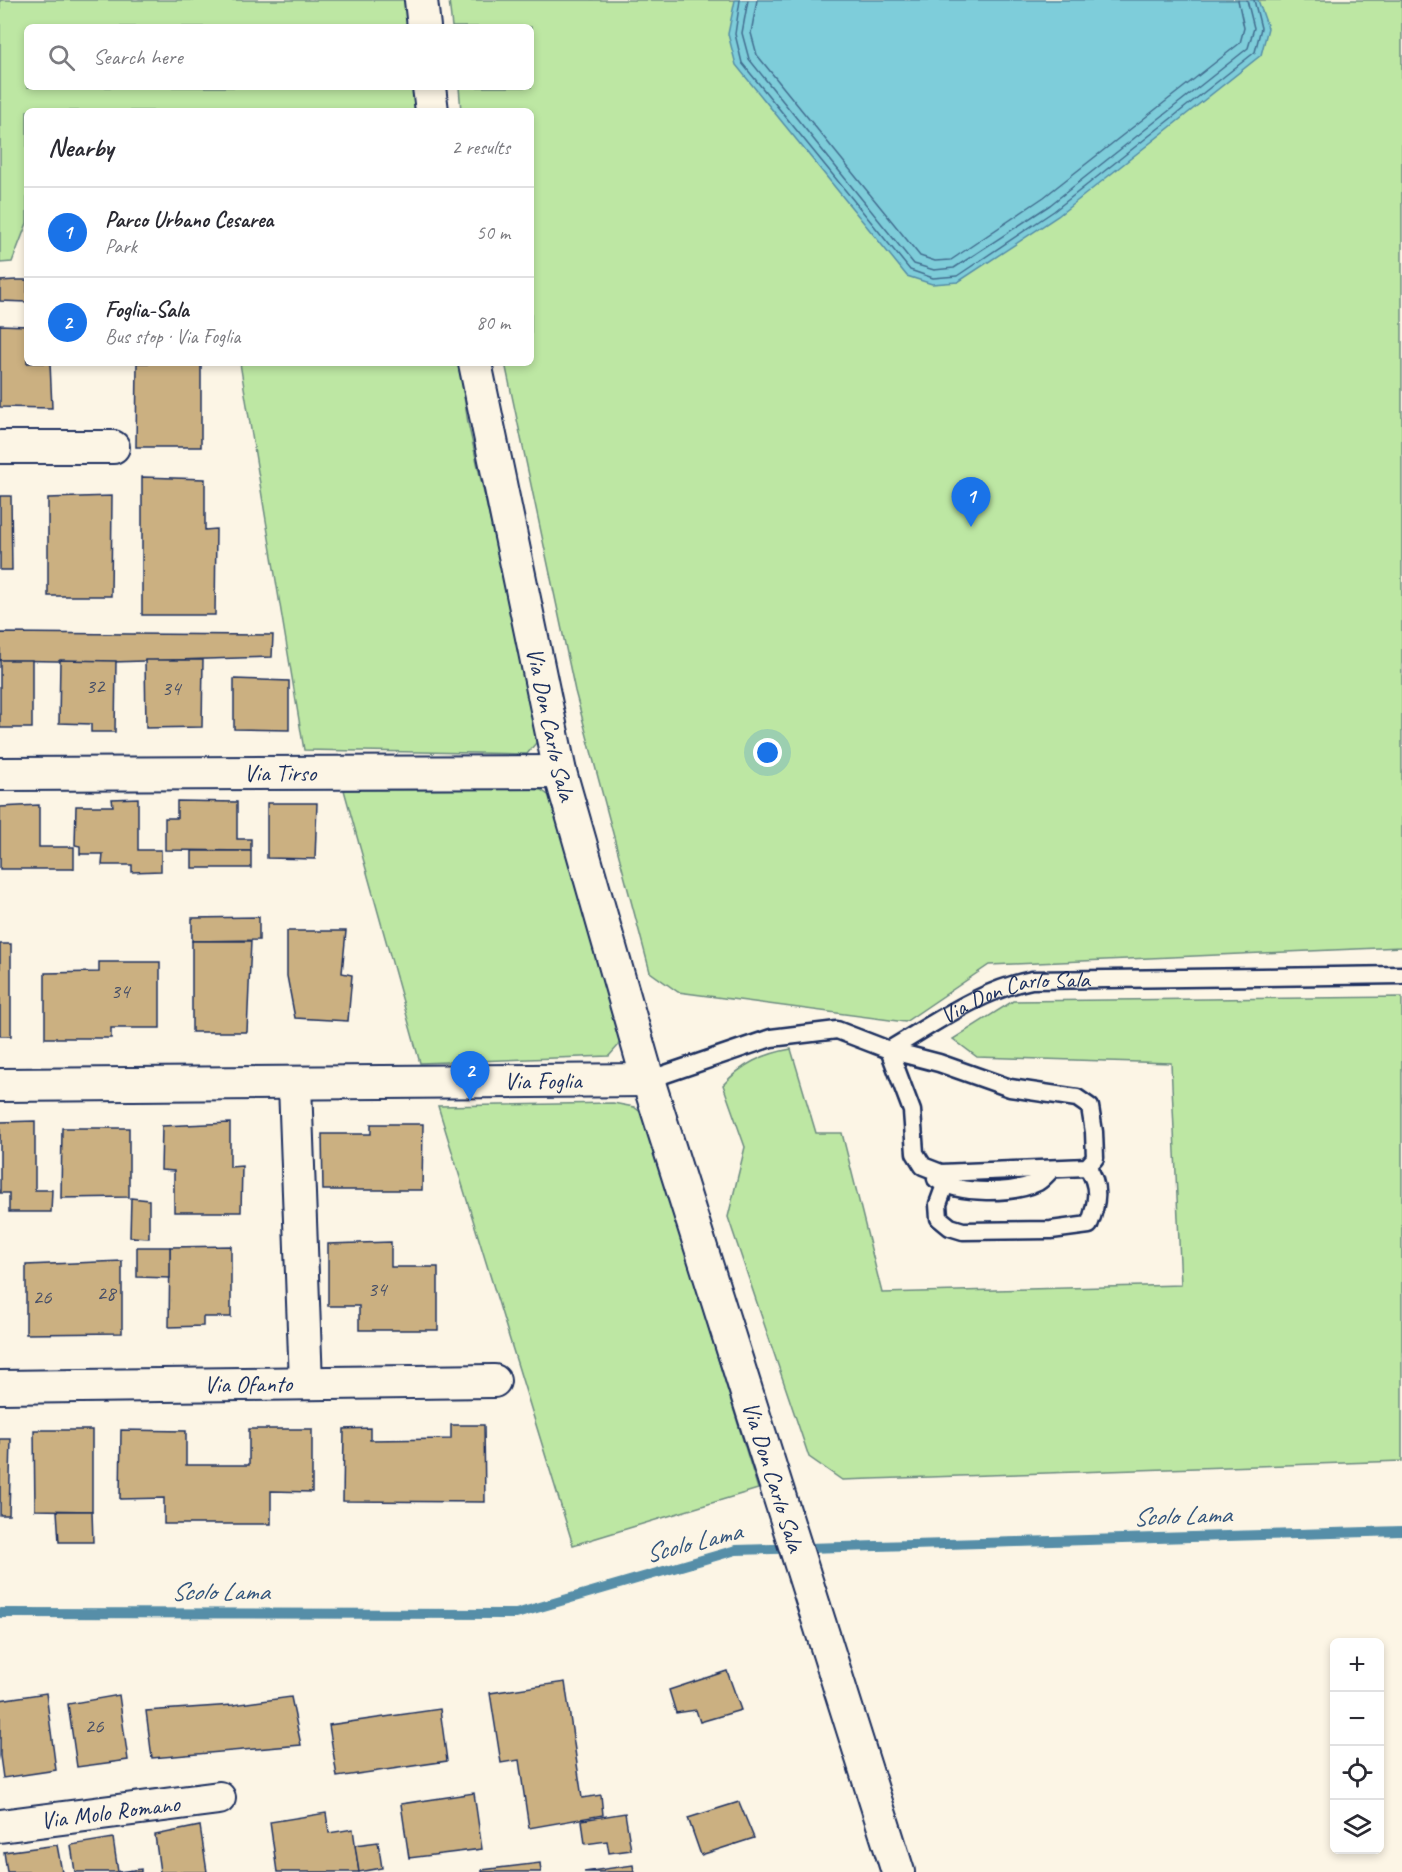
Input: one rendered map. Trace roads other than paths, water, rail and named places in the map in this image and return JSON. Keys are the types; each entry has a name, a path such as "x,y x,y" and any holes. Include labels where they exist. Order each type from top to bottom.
{"street":[{"path":"421,0 424,24"},
{"path":"429,90 432,108"},
{"name":"Via Don Carlo Sala","path":"477,366 560,772 648,1080 898,1872"},
{"path":"0,447 113,447"},
{"name":"Via Tirso","path":"0,774 560,772"},
{"name":"Via Foglia","path":"0,1085 295,1085 648,1080"},
{"path":"295,1085 306,1383"},
{"name":"Via Ofanto","path":"0,1386 494,1381"},
{"name":"Via Molo Romano","path":"0,1826 219,1798"}],"lane":[{"name":"Via Don Carlo Sala","path":"890,1050 985,994 1009,984 1032,980 1402,975"},
{"path":"648,1080 771,1038 837,1030 890,1050 939,1063 1010,1088 1077,1098 1090,1107 1095,1158 1087,1167 941,1173 922,1166"},
{"path":"890,1050 912,1111 915,1153 922,1166 945,1185 969,1191 1026,1186 1041,1181 1052,1169"},
{"path":"945,1185 938,1204 939,1218 950,1227 963,1231 1051,1230 1089,1225 1098,1202 1095,1177 1087,1167"}],"water":[{"path":"735,0 1258,0 1268,28 1261,55 1058,216 958,282 932,284 907,276 736,65 728,34"}],"waterway":[{"name":"Scolo Lama","path":"0,1613 516,1614 736,1550 1402,1531"}],"place":[{"name":"Parco Urbano Cesarea","path":"971,527"},
{"name":"Foglia-Sala","path":"470,1101"}]}
